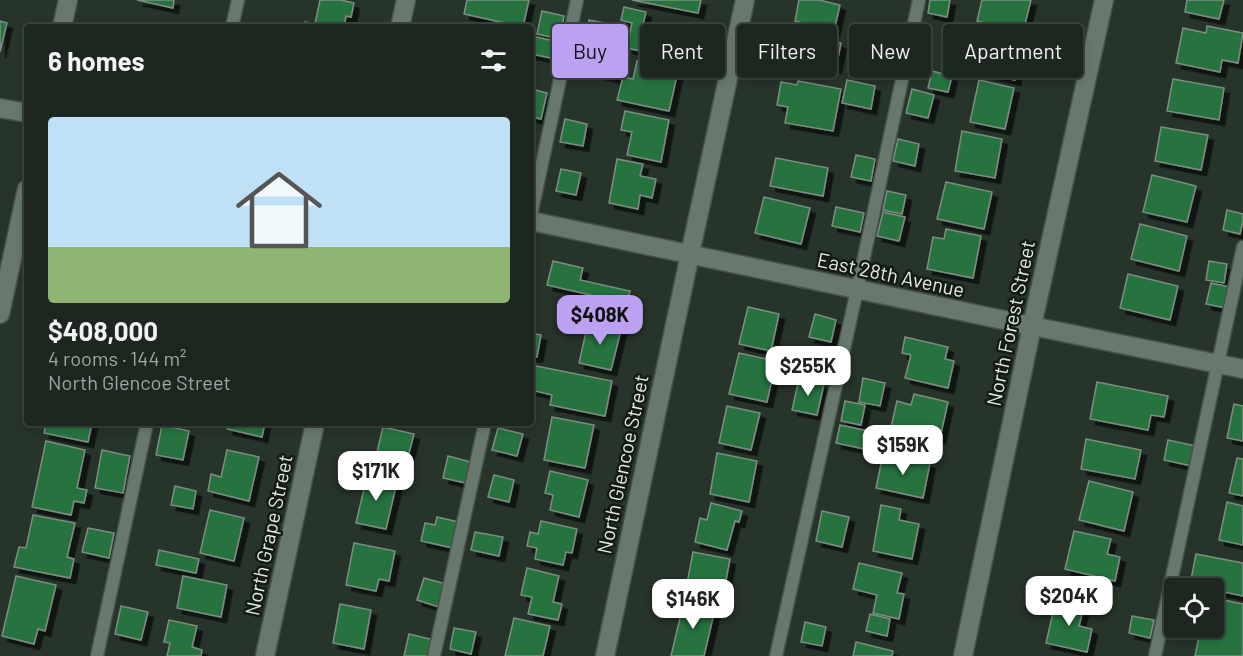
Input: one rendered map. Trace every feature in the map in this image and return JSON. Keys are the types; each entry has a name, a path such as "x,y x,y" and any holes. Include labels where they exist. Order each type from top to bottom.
{"street":[{"path":"63,24 68,0"},
{"path":"401,24 406,0"},
{"name":"North Glencoe Street","path":"605,656 746,0"},
{"name":"North Forest Street","path":"963,656 1032,326 1104,0"},
{"path":"0,108 24,112"},
{"path":"0,314 24,203"},
{"name":"East 28th Avenue","path":"534,222 1243,369"},
{"name":"North Grape Street","path":"265,656 314,426"}],"lane":[{"path":"233,24 238,0"},
{"path":"534,201 577,0"},
{"path":"776,656 918,0"},
{"path":"1155,656 1243,247"},
{"path":"97,656 146,426"},
{"path":"435,656 484,426"}],"building":[{"path":"137,0 174,0 173,8"},
{"path":"320,0 341,0 354,3 351,17 346,16 345,24 315,24"},
{"path":"467,0 529,0 524,24 509,24 464,14"},
{"path":"632,0 701,0 698,13"},
{"path":"799,0 819,0 840,5 836,24 807,24 795,21"},
{"path":"930,0 950,0 947,17 928,13"},
{"path":"982,0 1031,0 1025,24 990,24 977,21"},
{"path":"1187,0 1224,0 1219,19 1185,12"},
{"path":"624,7 646,12 643,24 640,24 640,51 628,48 632,23 621,20"},
{"path":"542,11 564,16 563,24 552,24 552,37 537,34"},
{"path":"589,20 610,24 588,24"},
{"path":"0,21 7,23 0,52"},
{"path":"1207,26 1243,33 1238,63 1222,60 1220,72 1176,63 1183,28 1206,33"},
{"path":"534,37 552,40 551,58 534,55"},
{"path":"837,42 841,43 837,63"},
{"path":"637,61 640,62 640,78 676,78 669,111 617,100 623,78 633,79"},
{"path":"932,71 943,74 943,78 952,78 948,92 928,88"},
{"path":"1173,79 1224,88 1219,120 1167,111"},
{"path":"847,80 875,86 871,109 842,103"},
{"path":"979,80 1014,88 1005,129 970,122"},
{"path":"798,81 841,89 833,131 785,123 788,107 777,105 781,82 797,85"},
{"path":"912,89 934,95 928,118 906,113"},
{"path":"534,90 547,93 541,119 534,118"},
{"path":"625,111 669,120 661,162 627,155 632,132 621,130"},
{"path":"565,119 587,124 583,146 560,142"},
{"path":"1161,127 1208,135 1201,170 1155,161"},
{"path":"962,131 1002,139 995,178 955,171"},
{"path":"898,139 919,144 915,166 893,161"},
{"path":"856,155 875,159 871,181 851,177"},
{"path":"776,158 828,168 823,196 770,186"},
{"path":"617,159 643,164 640,176 656,179 652,198 640,195 638,209 609,203"},
{"path":"561,169 581,173 576,195 556,191"},
{"path":"1152,175 1196,186 1187,222 1143,212"},
{"path":"946,182 992,192 984,229 937,219"},
{"path":"887,191 906,195 902,214 883,210"},
{"path":"764,197 810,208 801,244 755,233"},
{"path":"836,207 864,213 860,232 832,226"},
{"path":"1227,210 1243,214 1240,234 1223,230"},
{"path":"883,212 905,217 899,241 877,236"},
{"path":"1140,224 1187,236 1179,271 1131,259"},
{"path":"946,229 981,236 973,278 927,269 933,237 944,239"},
{"path":"553,261 583,268 580,280 630,291 623,321 591,313 595,296 547,285"},
{"path":"1209,261 1227,264 1224,283 1206,280"},
{"path":"1128,274 1178,286 1170,320 1120,308"},
{"path":"1211,283 1230,287 1226,308 1206,304"},
{"path":"748,307 779,314 771,351 739,344"},
{"path":"815,314 836,320 831,342 809,337"},
{"path":"588,323 621,330 611,370 579,363"},
{"path":"534,334 541,335 537,357 534,356"},
{"path":"905,337 948,347 945,359 954,361 948,388 905,378 911,355 902,353"},
{"path":"739,353 776,361 767,402 729,394"},
{"path":"534,366 612,381 605,416 550,405 552,395 534,391"},
{"path":"863,378 885,383 880,406 859,402"},
{"path":"799,379 824,384 817,415 792,410"},
{"path":"1097,382 1168,396 1164,417 1151,415 1148,430 1090,419"},
{"path":"914,394 948,402 940,438 891,427 897,401 911,405"},
{"path":"845,401 865,405 861,425 841,421"},
{"path":"1234,404 1243,406 1243,441 1227,438"},
{"path":"727,406 760,413 751,450 719,443"},
{"path":"552,417 594,425 585,468 544,460"},
{"path":"840,425 878,433 874,451 836,443"},
{"path":"45,426 91,426 88,442 44,433"},
{"path":"162,426 189,431 183,460 156,455"},
{"path":"228,426 264,426 262,437 227,429"},
{"path":"383,427 414,434 404,472 374,465"},
{"path":"498,428 523,434 517,456 492,450"},
{"path":"1086,439 1141,450 1135,479 1081,469"},
{"path":"1168,440 1196,446 1192,466 1164,460"},
{"path":"46,441 85,450 77,488 87,490 84,503 74,501 71,515 32,507"},
{"path":"102,450 130,456 123,493 95,488"},
{"path":"227,450 259,457 249,501 208,491 211,474 221,477"},
{"path":"717,453 757,461 749,502 710,494"},
{"path":"883,454 930,463 923,498 876,488"},
{"path":"448,456 471,462 466,483 443,478"},
{"path":"1237,458 1243,459 1243,496 1229,493"},
{"path":"550,471 588,480 579,517 550,510 553,495 545,493"},
{"path":"494,475 514,480 509,502 488,497"},
{"path":"367,476 397,482 386,529 356,523"},
{"path":"1089,481 1133,492 1124,531 1079,520"},
{"path":"175,486 196,491 193,509 171,505"},
{"path":"1227,502 1243,506 1243,545 1219,540"},
{"path":"711,503 742,511 739,522 735,521 727,550 695,542 700,518 707,520"},
{"path":"881,505 901,509 899,520 919,524 912,559 873,551"},
{"path":"210,510 244,518 234,561 200,553"},
{"path":"822,511 849,517 842,547 816,541"},
{"path":"33,515 75,523 67,557 74,559 70,578 14,567 19,547 26,548"},
{"path":"437,517 459,522 453,548 421,541 425,523 435,525"},
{"path":"541,521 577,529 572,553 566,552 563,565 535,559 537,548 527,546 530,532 538,534"},
{"path":"88,528 114,533 109,558 82,552"},
{"path":"1074,531 1111,539 1107,554 1120,557 1115,581 1065,569"},
{"path":"475,532 503,537 499,556 471,550"},
{"path":"354,543 395,551 389,581 379,579 376,591 346,585"},
{"path":"159,550 199,559 196,573 156,565"},
{"path":"693,552 730,559 722,601 685,594"},
{"path":"1196,554 1243,563 1243,596 1224,592 1224,578 1191,578"},
{"path":"859,563 902,573 897,593 904,594 899,619 873,613 877,595 853,589"},
{"path":"527,568 559,576 553,602 562,604 558,620 528,614 532,597 521,595"},
{"path":"16,576 56,585 45,631 38,629 34,644 2,636"},
{"path":"183,576 227,585 221,617 177,608"},
{"path":"424,578 446,584 439,607 417,600"},
{"path":"1056,600 1084,606 1079,626 1092,629 1087,652 1046,643"},
{"path":"1224,600 1243,604 1243,656 1195,656 1199,638 1224,638"},
{"path":"684,601 715,609 704,656 671,656"},
{"path":"340,604 371,610 364,649 333,643"},
{"path":"121,606 148,612 141,640 115,634"},
{"path":"870,614 890,619 887,636 866,631"},
{"path":"1132,616 1154,620 1150,638 1129,633"},
{"path":"514,618 550,626 543,656 505,656"},
{"path":"169,620 197,626 192,647 202,650 201,656 167,656 170,643 164,642"},
{"path":"805,622 826,627 822,646 801,642"},
{"path":"454,628 476,632 471,654 450,649"},
{"path":"409,634 434,640 430,656 404,656"},
{"path":"856,642 893,651 892,656 853,656"}]}
